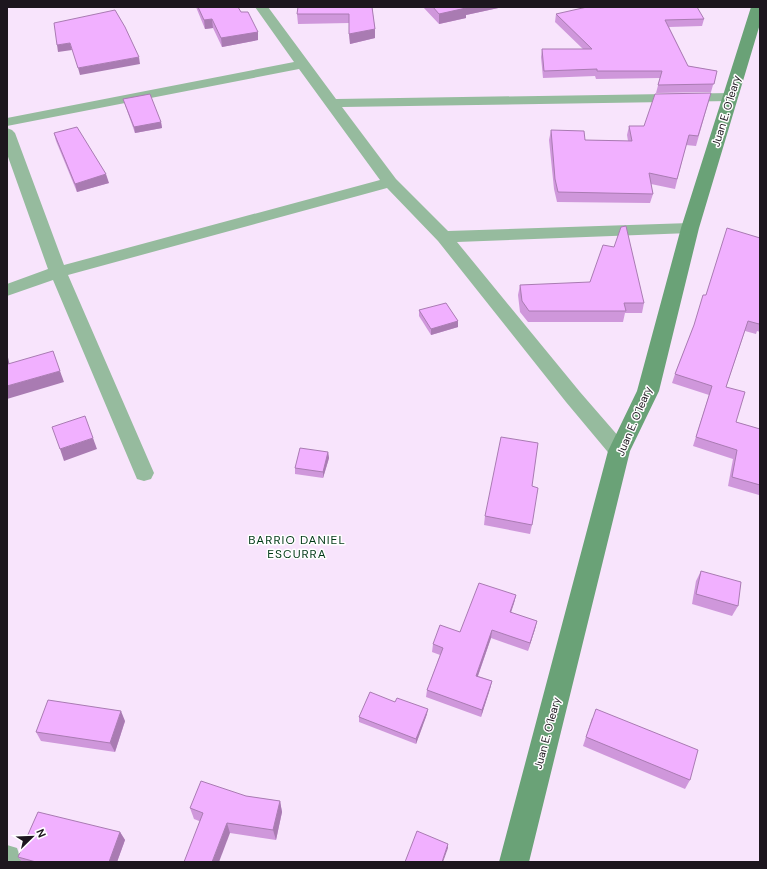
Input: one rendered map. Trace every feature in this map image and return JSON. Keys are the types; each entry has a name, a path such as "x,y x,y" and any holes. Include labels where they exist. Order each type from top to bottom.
{"street":[{"path":"260,7 390,182 444,237 573,397 620,451"},
{"name":"Juan E. O´leary","path":"514,862 620,451 648,391 690,228 758,7"},
{"path":"7,122 303,64"},
{"path":"331,103 730,97"},
{"path":"7,133 58,272 144,473"},
{"path":"7,290 58,272 390,182"},
{"path":"444,237 690,228"},
{"path":"7,858 8,862"}],"building":[{"path":"198,7 238,7 241,12 248,12 258,32 221,38 212,19 204,20"},
{"path":"298,7 372,7 375,29 349,34 349,14 297,14"},
{"path":"433,7 466,7 466,8 439,14"},
{"path":"587,7 697,7 704,19 665,20 688,66 717,71 714,84 658,85 662,71 597,71 597,69 544,71 542,49 592,49 556,14"},
{"path":"115,10 139,57 78,68 70,43 57,45 54,23"},
{"path":"711,93 698,136 689,135 677,179 649,173 653,194 558,192 555,179 551,130 584,131 585,140 632,141 629,126 644,126 655,94"},
{"path":"150,94 161,122 134,127 123,99"},
{"path":"77,127 106,174 75,184 54,133"},
{"path":"626,226 644,303 624,303 626,311 529,311 522,301 520,285 590,282 603,245 614,247 621,227"},
{"path":"727,228 760,238 760,322 759,324 748,321 726,387 745,392 736,422 760,429 760,485 732,477 737,450 696,437 712,386 675,374 694,325 703,295 706,295"},
{"path":"446,303 458,321 431,329 419,310"},
{"path":"53,351 60,371 7,386 7,360 8,364"},
{"path":"85,416 93,438 60,449 52,427"},
{"path":"501,437 538,443 532,486 538,488 532,525 485,516"},
{"path":"300,448 328,452 323,472 295,468"},
{"path":"701,571 741,582 738,606 696,594"},
{"path":"479,583 516,595 510,612 537,621 530,643 492,630 476,676 492,681 482,710 427,690 443,648 433,644 440,625 460,632"},
{"path":"370,692 395,702 397,698 428,709 416,739 359,717"},
{"path":"48,700 121,711 110,743 36,732"},
{"path":"596,709 698,750 690,780 586,737"},
{"path":"201,781 246,796 280,801 273,830 227,823 212,862 184,862 203,813 190,808"},
{"path":"38,812 120,832 109,862 36,862 18,857"},
{"path":"417,831 448,844 442,862 405,862"}],"district":[{"name":"BARRIO DANIEL ESCURRA","path":"297,547"}]}
